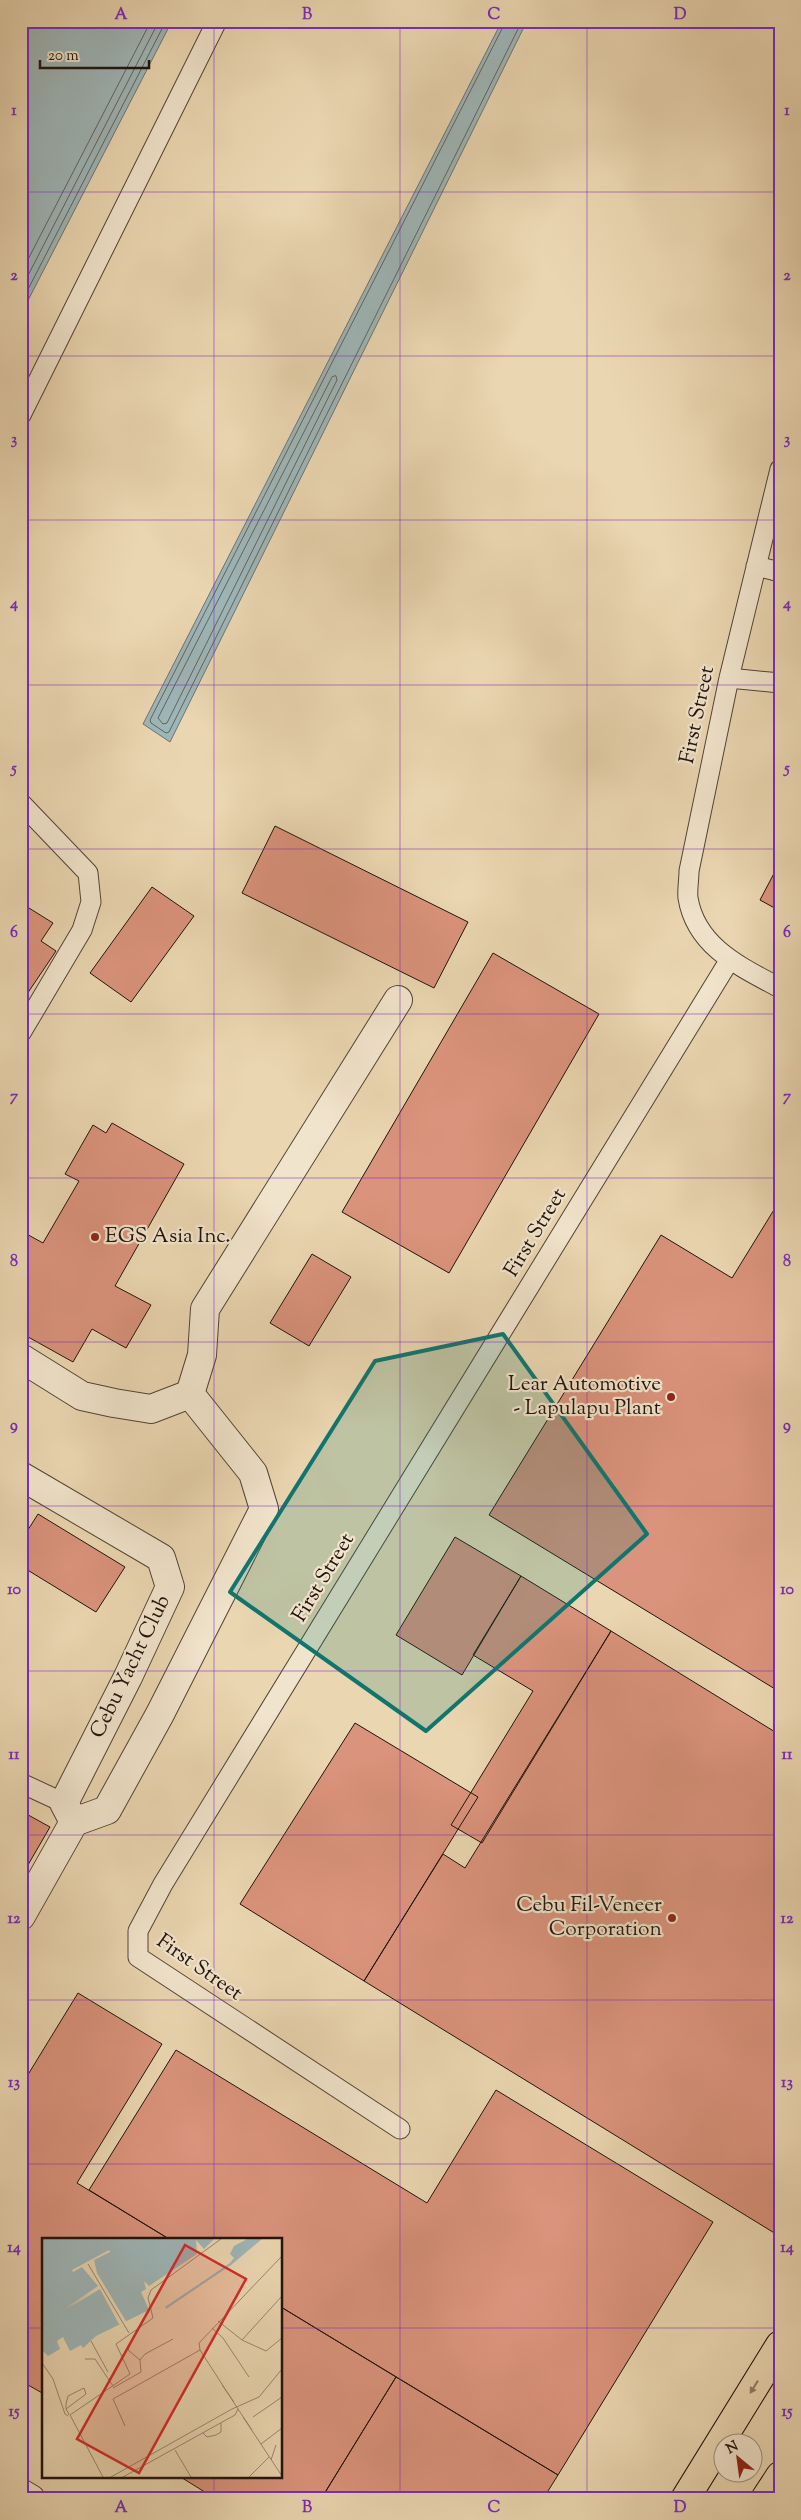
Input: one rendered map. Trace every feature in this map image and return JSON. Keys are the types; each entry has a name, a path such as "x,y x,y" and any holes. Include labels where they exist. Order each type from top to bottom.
{"main road":[{"path":"685,2499 780,2346"},
{"path":"765,2499 780,2476"}],"street":[{"path":"190,1394 202,1355 205,1309 398,1000"},
{"path":"21,1358 82,1396 114,1403 151,1409 190,1394"},
{"path":"69,1812 107,1810 160,1714 264,1509 253,1473 190,1394"},
{"name":"Cebu Yacht Club","path":"21,1476 161,1558 170,1587 21,1916"},
{"path":"21,2493 31,2499"}],"lane":[{"path":"21,415 217,21"},
{"name":"First Street","path":"780,470 729,678 689,871 688,898 702,931 729,961 780,988"},
{"path":"756,566 780,572"},
{"path":"729,678 780,683"},
{"path":"21,803 88,873 91,902 82,930 21,1033"},
{"name":"First Street","path":"400,2129 138,1957 138,1931 168,1876 729,961"},
{"path":"21,1783 69,1812"}],"highlighted area":[{"path":"503,1334 647,1534 426,1731 230,1592 375,1361"}],"water":[{"path":"21,21 172,21 21,314"},
{"path":"502,21 527,21 170,742 143,724"}],"building":[{"path":"275,826 468,922 434,988 242,893"},
{"path":"780,862 780,911 760,900"},
{"path":"152,887 194,916 131,1002 90,973"},
{"path":"21,903 53,923 41,941 56,951 21,1003"},
{"path":"493,953 599,1014 449,1273 342,1212"},
{"name":"EGS Asia Inc.","path":"112,1123 184,1164 115,1286 151,1305 126,1348 92,1329 73,1362 21,1333 21,1231 43,1243 79,1181 65,1174 93,1125 106,1133"},
{"name":"Lear Automotive - Lapulapu Plant","path":"780,1200 780,1692 489,1515 661,1235 732,1278"},
{"path":"312,1254 351,1277 309,1346 270,1323"},
{"path":"38,1514 125,1567 96,1612 21,1566 21,1541"},
{"path":"455,1537 521,1576 462,1675 396,1635"},
{"path":"521,1576 611,1631 482,1843 451,1825 533,1691 473,1655"},
{"path":"611,1631 780,1735 780,2228 776,2234 364,1981 443,1854 465,1868"},
{"path":"355,1723 478,1797 364,1981 240,1904"},
{"path":"21,1811 50,1827 21,1877"},
{"path":"78,1993 162,2044 77,2183 167,2238 42,2238 42,2393 21,2381 21,2086"},
{"path":"176,2050 427,2203 496,2090 713,2222 558,2475 282,2308 282,2238 167,2238 89,2190"},
{"path":"282,2308 396,2377 321,2499 216,2499 182,2478 282,2478"},
{"path":"396,2377 558,2475 543,2499 321,2499"}],"place":[{"name":"EGS Asia Inc.","path":"95,1237"},
{"name":"Lear Automotive - Lapulapu Plant","path":"671,1397"},
{"name":"Cebu Fil-Veneer Corporation","path":"672,1918"}]}
